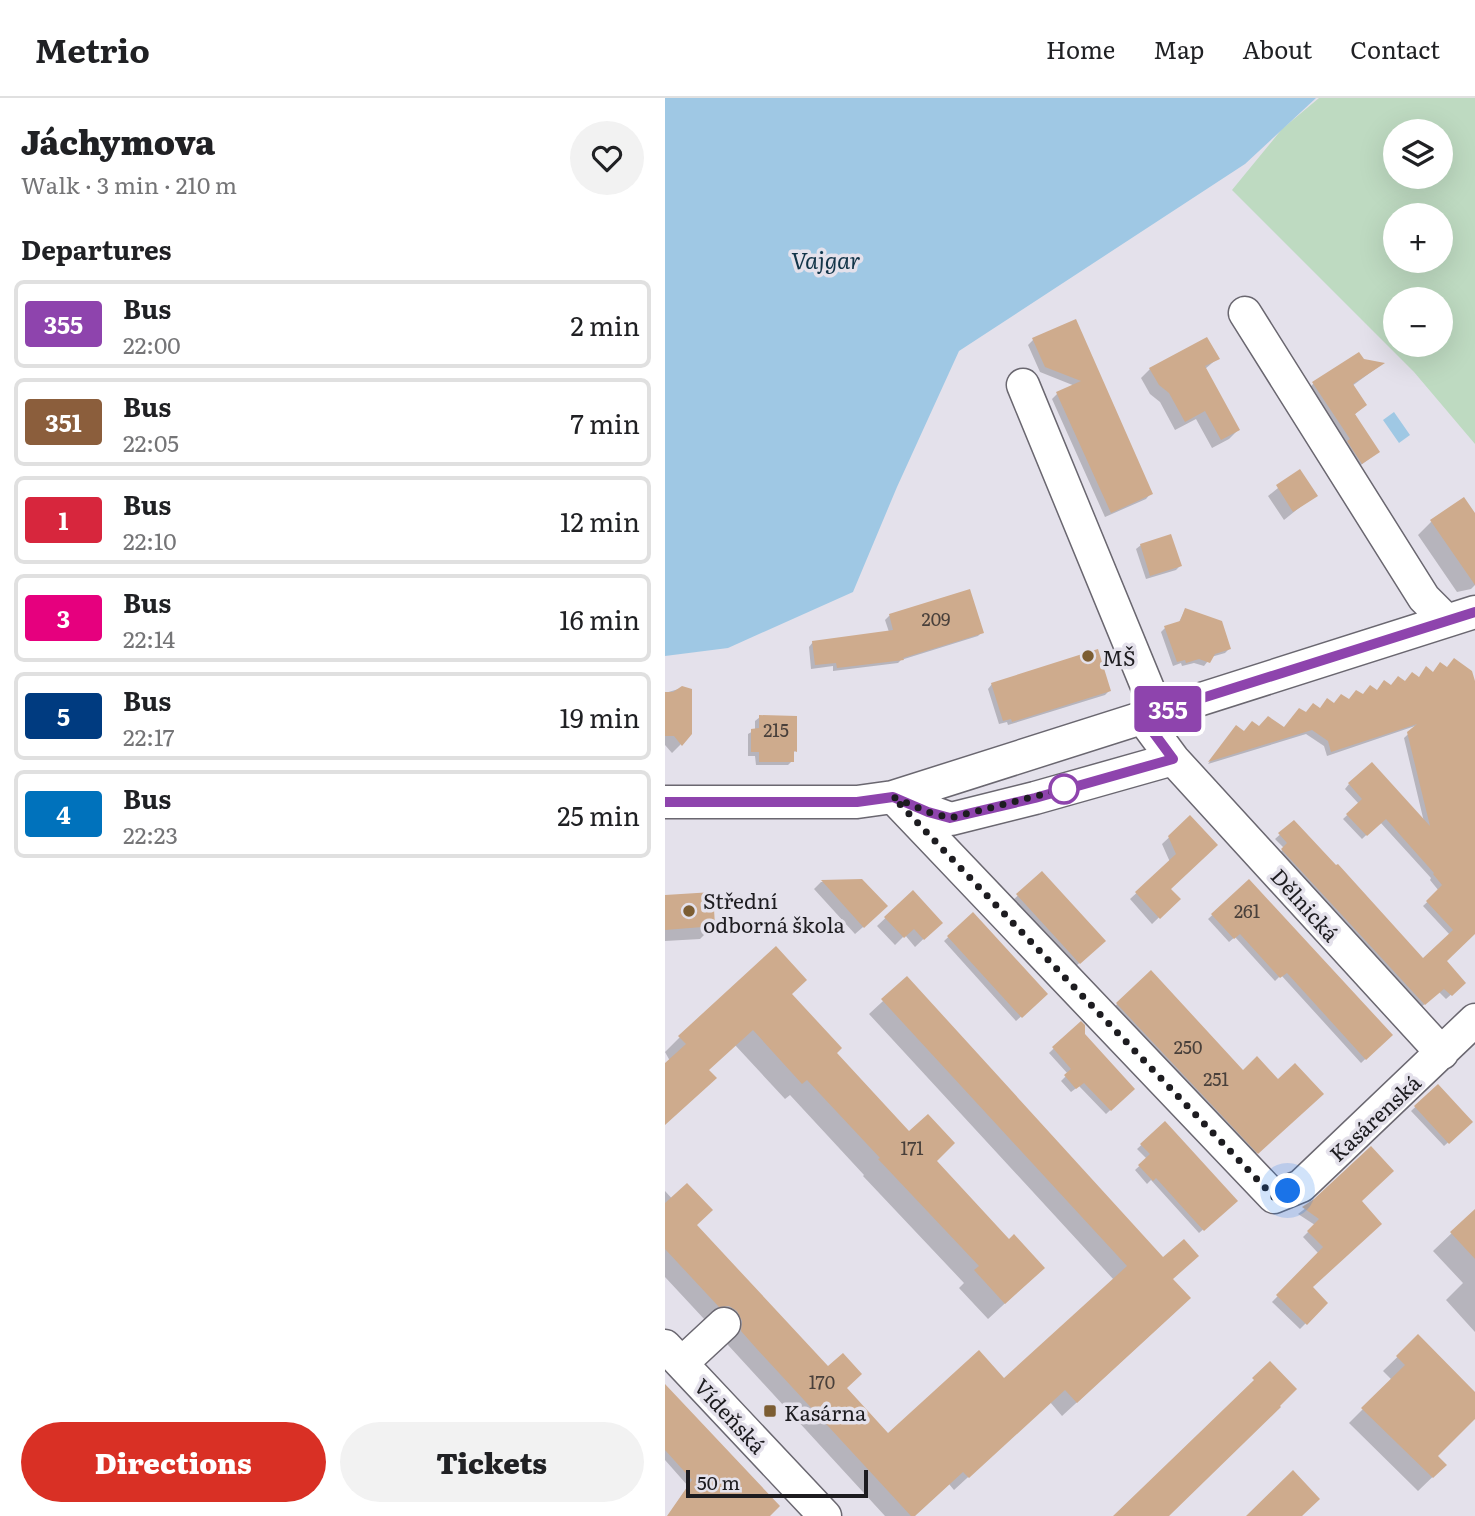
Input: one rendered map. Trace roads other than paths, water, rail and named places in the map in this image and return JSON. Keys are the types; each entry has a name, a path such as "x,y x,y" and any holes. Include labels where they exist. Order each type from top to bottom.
{"street":[{"path":"1245,313 1424,598 1461,616"},
{"name":"Dělnická","path":"1023,385 1150,715 1173,759 1442,1053"},
{"path":"665,802 857,802 893,797 1461,616"},
{"path":"893,797 950,818 1035,798 1173,759"},
{"name":"Kasárenská","path":"893,797 1274,1197 1301,1186 1442,1053"},
{"path":"1442,1053 1475,1020"},
{"path":"673,1354 724,1324"},
{"name":"Vídeňská","path":"673,1354 825,1516"}],"water":[{"name":"Vajgar","path":"665,98 1316,98 1245,164 959,351 853,592 728,648 665,656"},
{"path":"1394,412 1410,435 1399,443 1383,420"}],"place":[{"name":"MŠ","path":"1088,656"},
{"name":"Střední odborná škola","path":"689,911"},
{"name":"Kasárna","path":"770,1411"}]}
